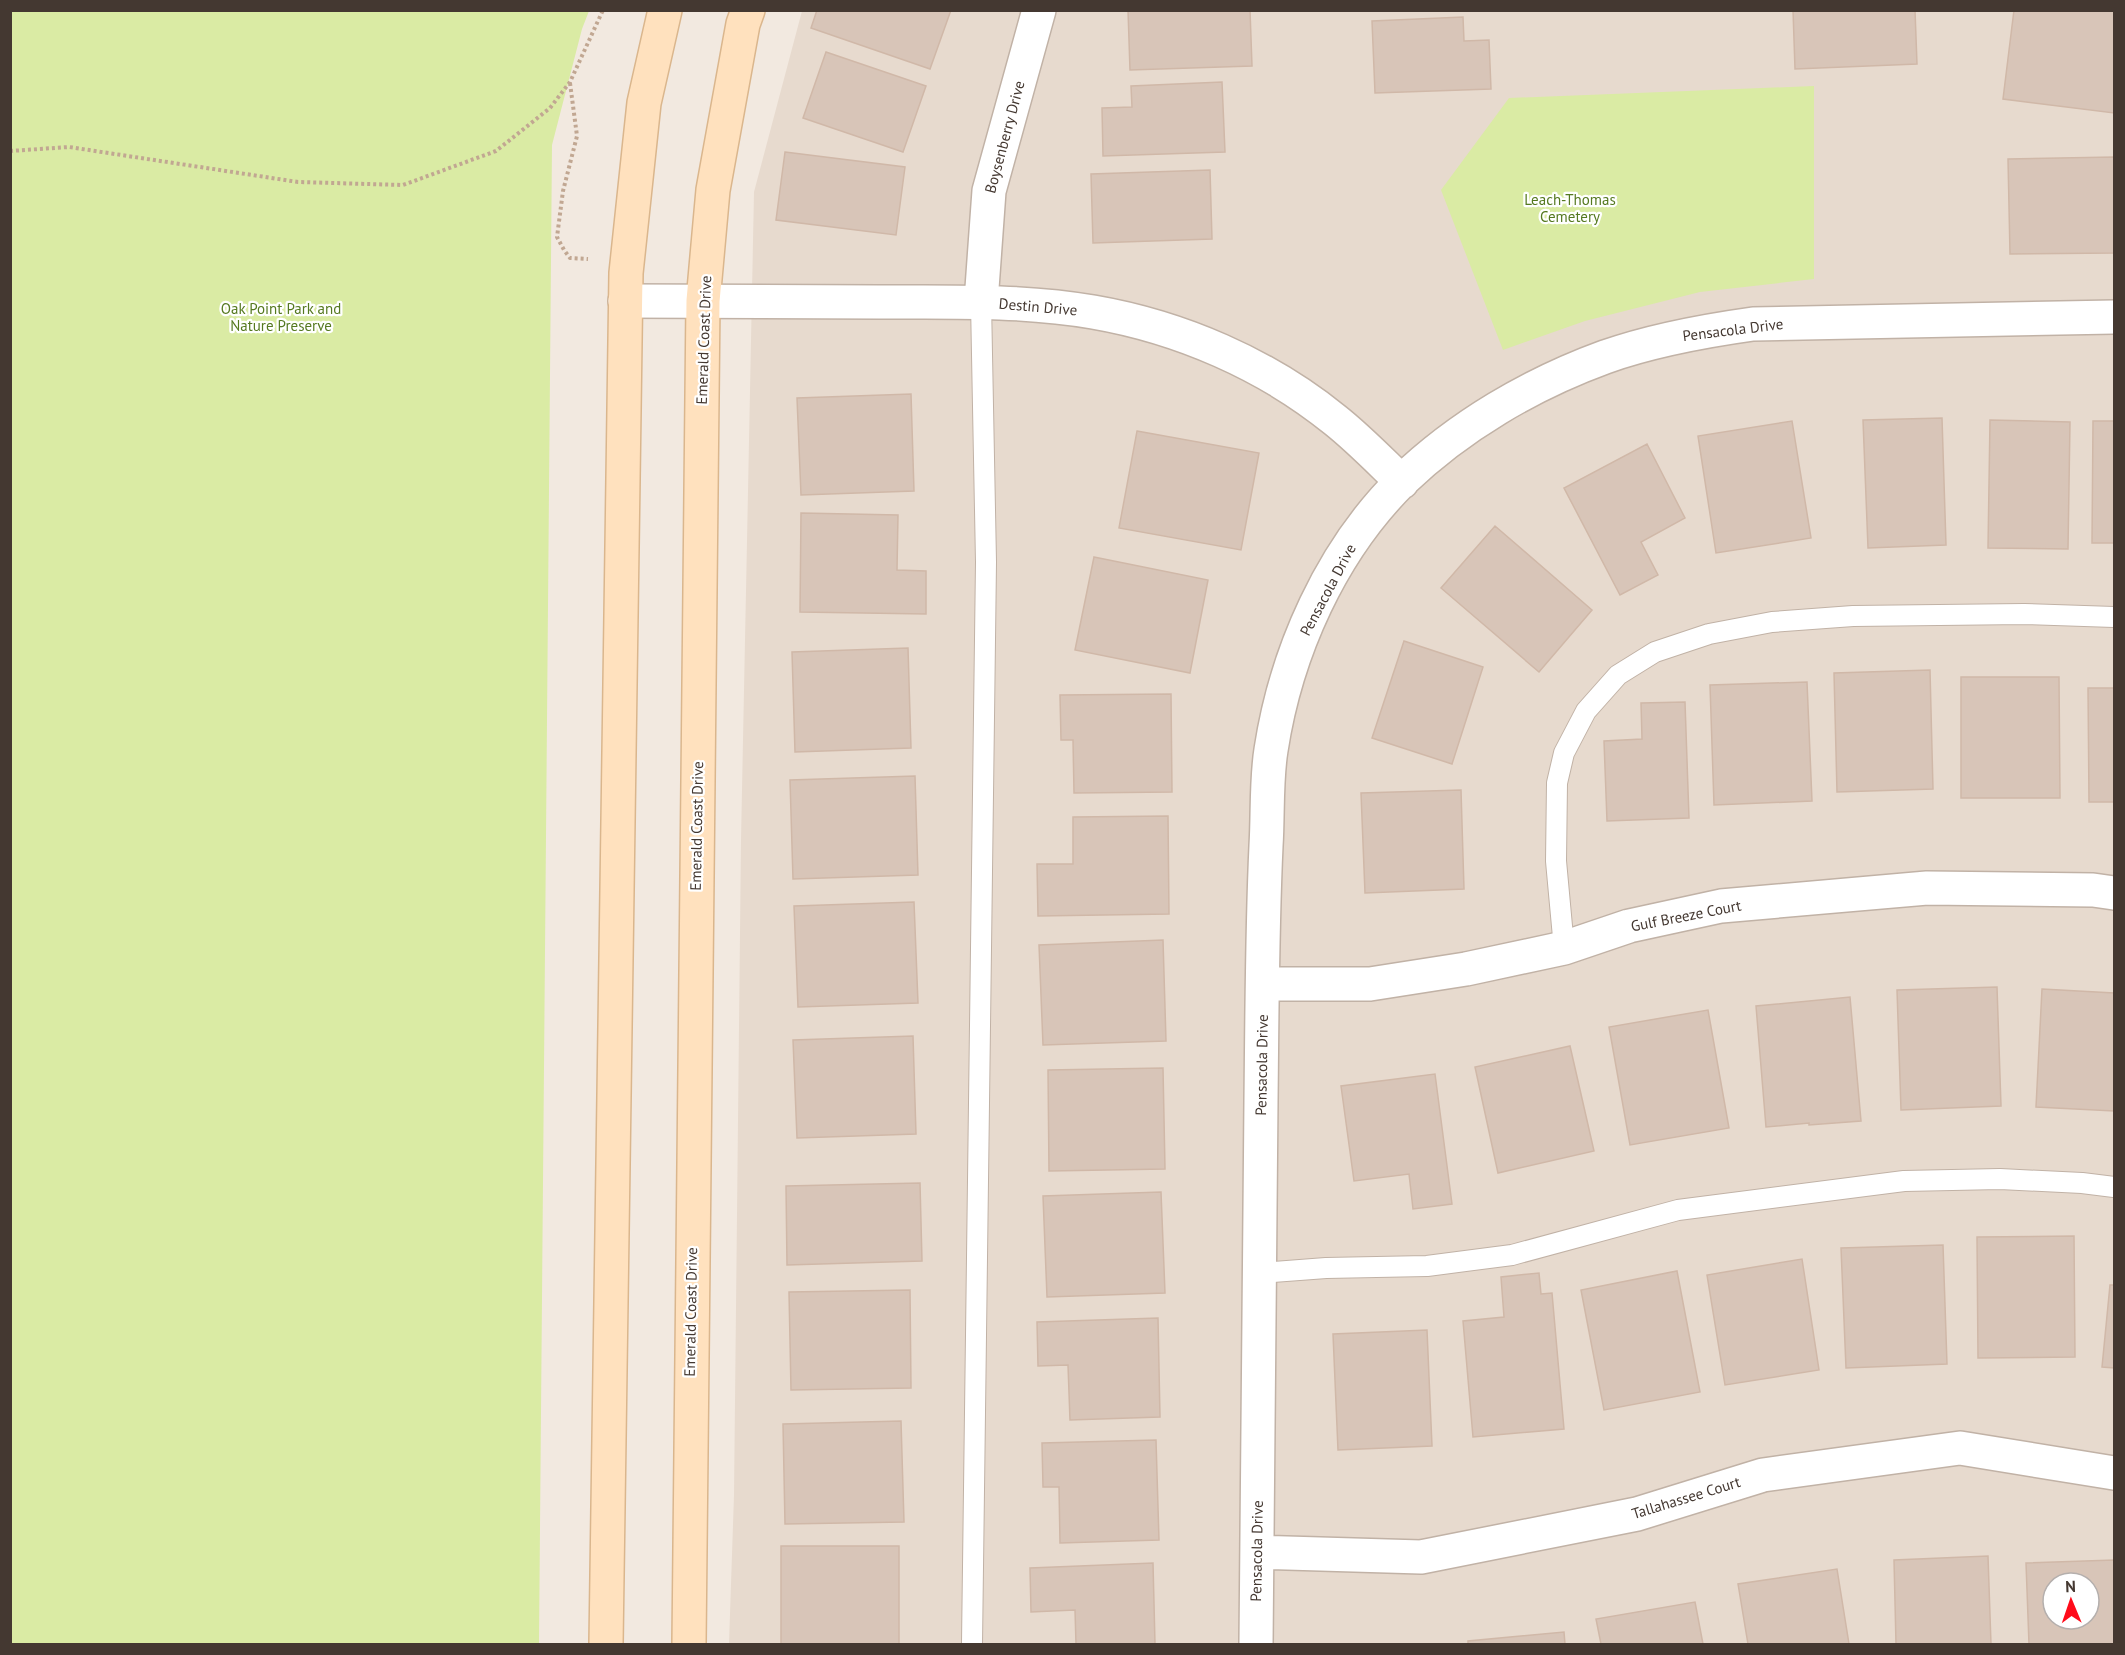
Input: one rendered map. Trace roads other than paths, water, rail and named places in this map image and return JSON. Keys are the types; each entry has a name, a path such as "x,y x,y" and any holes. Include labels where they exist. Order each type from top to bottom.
{"street":[{"path":"606,1644 625,301 627,250 644,103 665,10"},
{"name":"Emerald Coast Drive","path":"689,1644 703,301 713,190 743,24 748,10"},
{"name":"Boysenberry Drive","path":"981,302 989,191 1039,10"},
{"name":"Destin Drive","path":"625,301 981,302 1047,307 1102,314 1134,321 1177,333 1259,369 1335,419 1402,482"},
{"name":"Pensacola Drive","path":"1256,1644 1263,905 1270,753 1280,705 1294,657 1313,611 1352,543 1402,482 1476,423 1516,398 1559,376 1606,357 1654,342 1703,331 1753,324 2115,317"},
{"name":"Gulf Breeze Court","path":"1263,984 1370,984 1466,969 1564,948 1629,926 1721,906 1927,888 2093,890 2115,893"},
{"name":"Tallahassee Court","path":"1257,1552 1421,1557 1637,1514 1763,1475 1960,1448 2115,1473"}],"lane":[{"path":"972,1644 986,562 981,302"},
{"path":"1564,948 1556,861 1557,783 1564,753 1586,711 1618,675 1655,652 1719,632 1772,622 1853,616 2024,614 2115,617"},
{"path":"1260,1273 1326,1268 1427,1266 1512,1256 1678,1210 1904,1181 2000,1179 2115,1187"}],"park label":[{"name":"Leach-Thomas Cemetery","path":"1570,208"},
{"name":"Oak Point Park and Nature Preserve","path":"281,318"}]}
